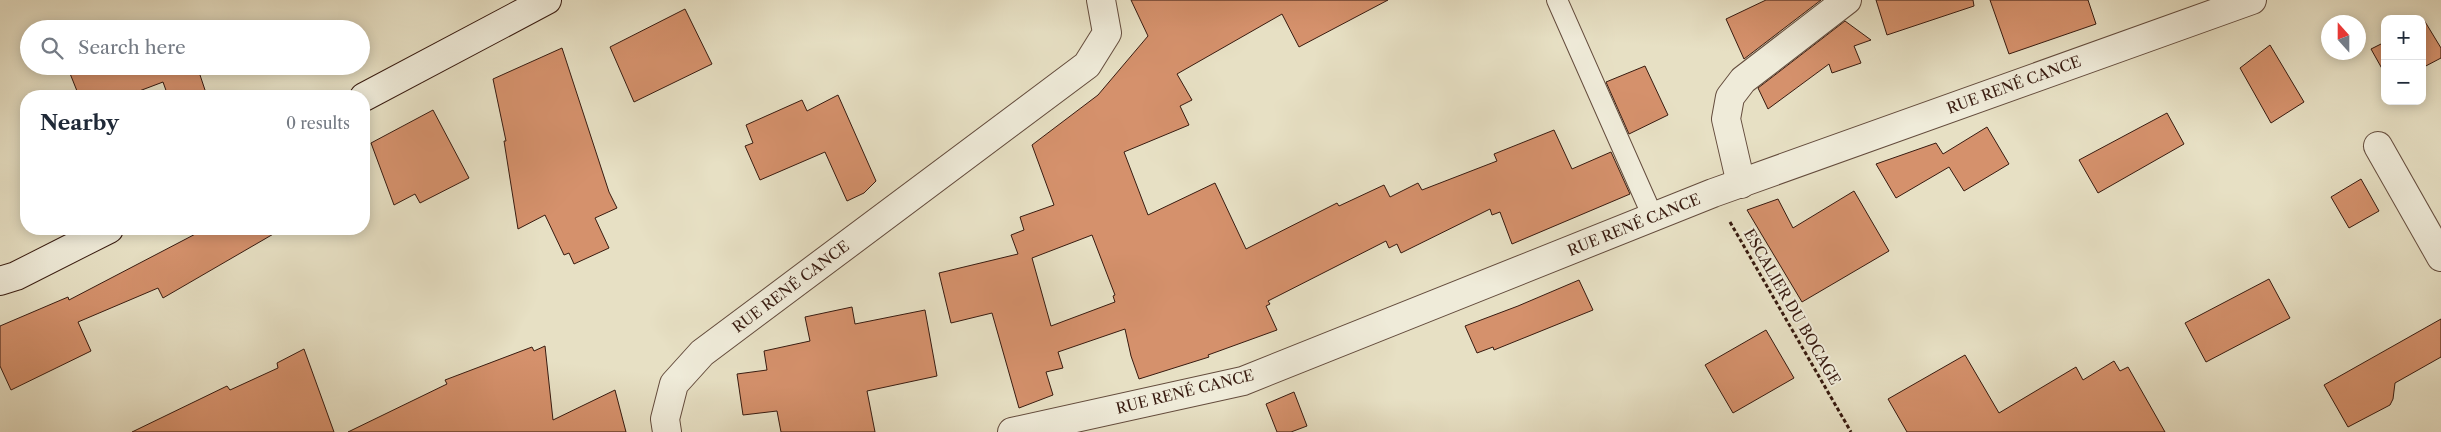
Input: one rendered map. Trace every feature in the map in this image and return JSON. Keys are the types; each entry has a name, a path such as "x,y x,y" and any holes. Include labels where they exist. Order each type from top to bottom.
{"street":[{"path":"370,94 547,0"},
{"name":"RUE RENÉ CANCE","path":"668,432 665,419 674,384 702,353 1087,65 1107,33 1101,0"},
{"path":"1741,184 1726,119 1730,97 1743,80 1847,0"},
{"name":"RUE RENÉ CANCE","path":"1012,432 1243,381 1713,194 2252,0"},
{"path":"2378,146 2437,242"},
{"path":"0,282 16,276 97,235"}],"lane":[{"path":"1558,0 1653,217"}],"path":[{"name":"ESCALIER DU BOCAGE","path":"1713,194 1851,432"}],"building":[{"path":"1131,0 1388,0 1299,47 1282,14 1177,74 1192,100 1180,106 1189,125 1124,152 1148,215 1215,183 1246,249 1337,203 1339,206 1384,185 1390,197 1418,183 1422,190 1497,161 1494,154 1554,130 1572,169 1611,152 1630,194 1512,244 1500,212 1492,215 1490,209 1401,253 1397,244 1389,248 1386,241 1268,301 1270,304 1266,306 1277,330 1208,355 1209,357 1139,379 1131,356 1125,329 1058,352 1063,368 1046,372 1053,395 1019,408 992,313 951,323 939,273 1018,254 1011,235 1024,230 1020,217 1054,205 1032,145 1098,95 1148,36","holes":["1092,235 1115,295 1113,296 1115,302 1051,326 1032,258"]},
{"path":"1766,0 1821,0 1744,59 1726,19"},
{"path":"1876,0 1973,0 1974,6 1887,35"},
{"path":"1990,0 2088,0 2096,24 2009,54"},
{"path":"685,9 712,64 634,102 610,47"},
{"path":"1845,21 1871,40 1854,46 1861,63 1832,73 1829,64 1768,109 1758,88"},
{"path":"2426,23 2441,48 2441,58 2426,66"},
{"path":"2381,44 2381,67 2371,49"},
{"path":"2270,45 2304,102 2271,123 2240,68"},
{"path":"562,48 609,192 617,208 595,218 609,248 574,264 569,253 564,255 545,215 518,229 504,141 506,141 493,79"},
{"path":"1645,66 1668,115 1629,134 1606,82"},
{"path":"71,75 200,75 205,90 166,90 163,82 142,90 77,90"},
{"path":"838,95 876,181 864,193 847,201 825,152 760,180 745,146 753,143 746,125 802,100 807,111"},
{"path":"433,110 469,178 420,203 415,194 394,205 371,143"},
{"path":"2167,113 2184,144 2098,193 2079,160"},
{"path":"1987,127 2009,164 1964,191 1949,167 1896,198 1876,164 1936,143 1943,154"},
{"path":"2361,179 2379,211 2349,228 2331,197"},
{"path":"1854,191 1889,251 1802,302 1747,210 1778,199 1793,228"},
{"path":"194,235 272,235 163,298 158,288 78,322 91,351 11,390 0,366 0,326 68,297 69,300"},
{"path":"2269,279 2290,318 2206,362 2185,323"},
{"path":"1579,280 1593,310 1494,350 1493,347 1477,353 1465,326"},
{"path":"852,307 855,324 925,310 937,376 867,391 875,432 781,432 777,411 743,415 737,374 767,370 764,351 810,341 805,317"},
{"path":"2441,319 2441,357 2395,383 2393,399 2390,405 2348,427 2324,385"},
{"path":"1766,330 1794,378 1733,413 1705,365"},
{"path":"545,346 553,420 615,390 626,432 348,432 447,384 445,380 532,347 534,351"},
{"path":"304,349 334,432 132,432 227,386 230,390 278,368 277,363"},
{"path":"1965,355 1999,413 2076,367 2083,380 2114,361 2120,371 2128,367 2165,432 1907,432 1888,399"},
{"path":"1294,392 1307,426 1291,432 1277,432 1266,404"}]}
